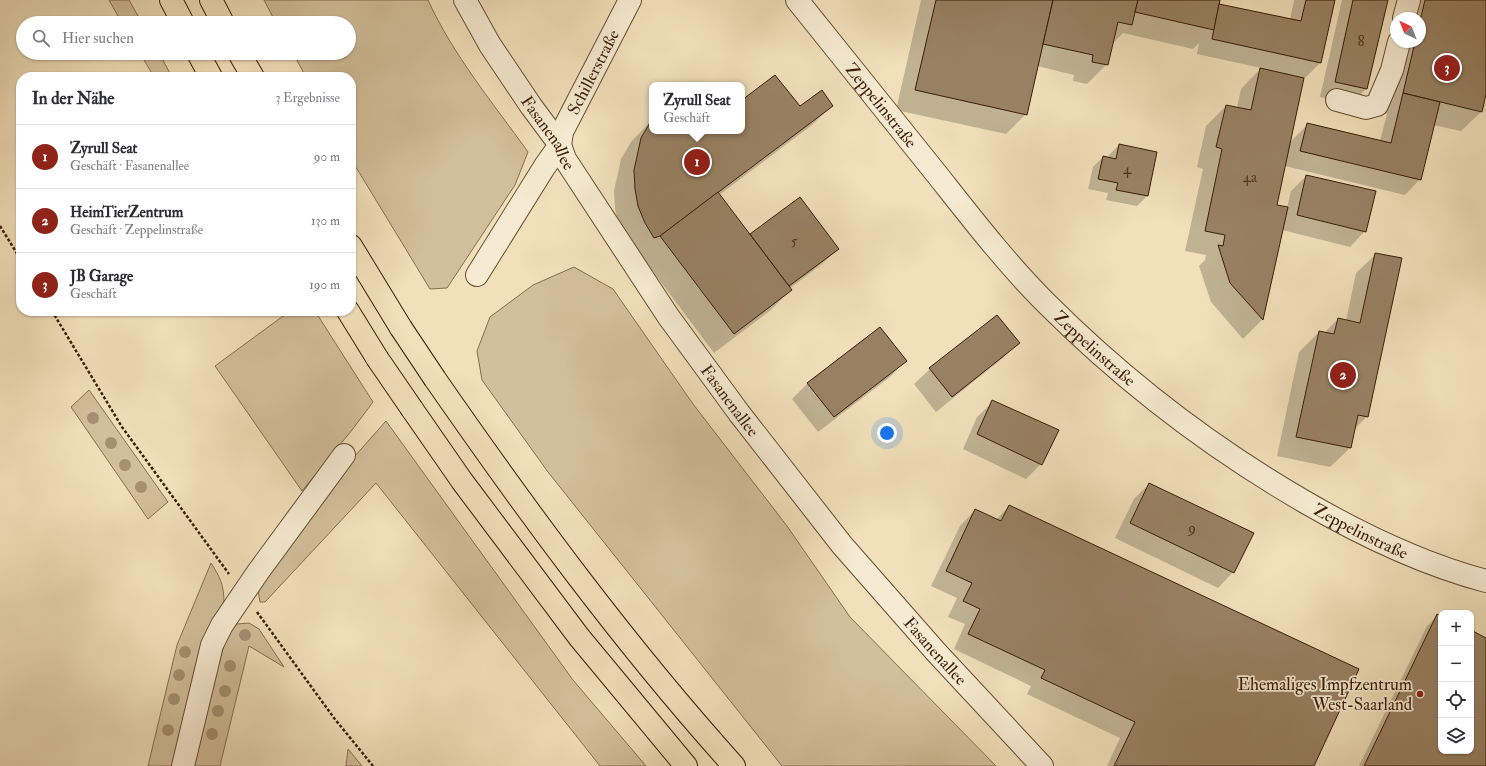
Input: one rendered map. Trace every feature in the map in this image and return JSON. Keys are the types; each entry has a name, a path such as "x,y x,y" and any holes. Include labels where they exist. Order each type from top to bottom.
{"highway":[{"path":"171,0 179,16"},
{"path":"211,0 219,16"},
{"path":"202,60 208,72"},
{"path":"243,60 250,72"},
{"path":"356,254 401,328 494,464 606,614 734,766"},
{"path":"351,316 376,358 471,494 579,637 686,766"}],"street":[{"name":"Fasanenallee","path":"464,0 513,81 560,145 566,159 668,316 739,413 842,545 936,652 1042,766"},
{"name":"Schillerstraße","path":"560,145 562,132 630,0"},
{"name":"Zeppelinstraße","path":"797,0 998,250 1045,302 1101,355 1155,400 1220,449 1276,485 1337,520 1395,549 1486,582"},
{"path":"1406,12 1409,0"},
{"path":"1337,100 1366,108 1377,105 1392,70 1398,48"},
{"path":"477,275 545,166 560,145"},
{"path":"184,766 212,645 222,625 243,593 344,456"}],"path":[{"path":"0,226 16,252"},
{"path":"55,316 122,427 334,718 373,766"}],"shaded area":[{"path":"109,0 129,0 138,16 118,16"},
{"path":"264,0 428,0 461,59 528,152 515,185 447,288 430,289 356,167 356,72 303,72 297,60 356,60 356,16 272,16"},
{"path":"144,60 163,60 169,72 151,72"},
{"path":"574,267 613,289 693,404 787,526 850,617 996,766 782,766 548,472 482,380 477,351 490,317 533,285"},
{"path":"283,316 318,316 373,402 302,491 215,366"},
{"path":"89,390 168,502 148,519 71,407"},
{"path":"386,421 573,680 646,766 600,766 376,483 265,602 260,602 258,590 354,457"},
{"path":"211,563 221,582 224,603 175,766 148,766 177,645"},
{"path":"249,623 259,629 284,667 249,646 220,766 193,766 217,667 228,634 237,624"},
{"path":"348,749 362,766 346,766"}],"building":[{"path":"936,0 1053,0 1027,115 915,90"},
{"path":"1053,0 1138,0 1132,25 1118,22 1108,65 1092,62 1093,55 1043,44"},
{"path":"1138,0 1220,0 1214,30 1135,12"},
{"path":"1306,0 1335,0 1321,63 1212,39 1219,4 1301,21"},
{"path":"1353,0 1388,0 1367,89 1335,82"},
{"path":"1425,0 1486,0 1486,94 1482,112 1403,93 1414,48 1426,48 1426,12 1422,12"},
{"path":"1260,68 1304,78 1277,205 1288,207 1263,320 1230,283 1218,245 1223,246 1225,235 1205,231 1222,149 1216,147 1226,105 1251,110"},
{"path":"775,75 800,106 822,90 833,106 660,236 654,238 645,223 638,206 634,170 641,138 649,124 649,134 745,134 745,98"},
{"path":"1403,93 1440,102 1421,180 1300,151 1307,123 1391,143"},
{"path":"1119,144 1157,152 1148,196 1116,190 1118,183 1098,179 1103,156 1116,159"},
{"path":"1306,175 1376,191 1366,232 1297,215"},
{"path":"718,192 792,290 734,334 660,236"},
{"path":"800,197 839,249 789,286 750,234"},
{"path":"1375,253 1402,258 1368,417 1358,415 1351,448 1296,437 1319,331 1334,334 1338,318 1360,323"},
{"path":"997,315 1020,343 952,397 929,368"},
{"path":"880,327 907,361 834,417 807,383"},
{"path":"992,400 1059,430 1042,465 977,434"},
{"path":"1149,483 1254,533 1234,573 1130,523"},
{"path":"1009,505 1359,669 1314,766 1114,766 1135,722 1041,678 1045,670 968,634 980,609 963,601 972,583 946,571 975,509 1001,521"},
{"name":"Ehemaliges Impfzentrum West-Saarland","path":"1437,614 1438,754 1474,754 1474,632 1486,638 1486,766 1364,766"}],"place":[{"name":"JB Garage","path":"1447,68"},
{"name":"Zyrull Seat","path":"697,162"},
{"name":"HeimTierZentrum","path":"1343,375"},
{"name":"Ehemaliges Impfzentrum West-Saarland","path":"1420,694"}]}
